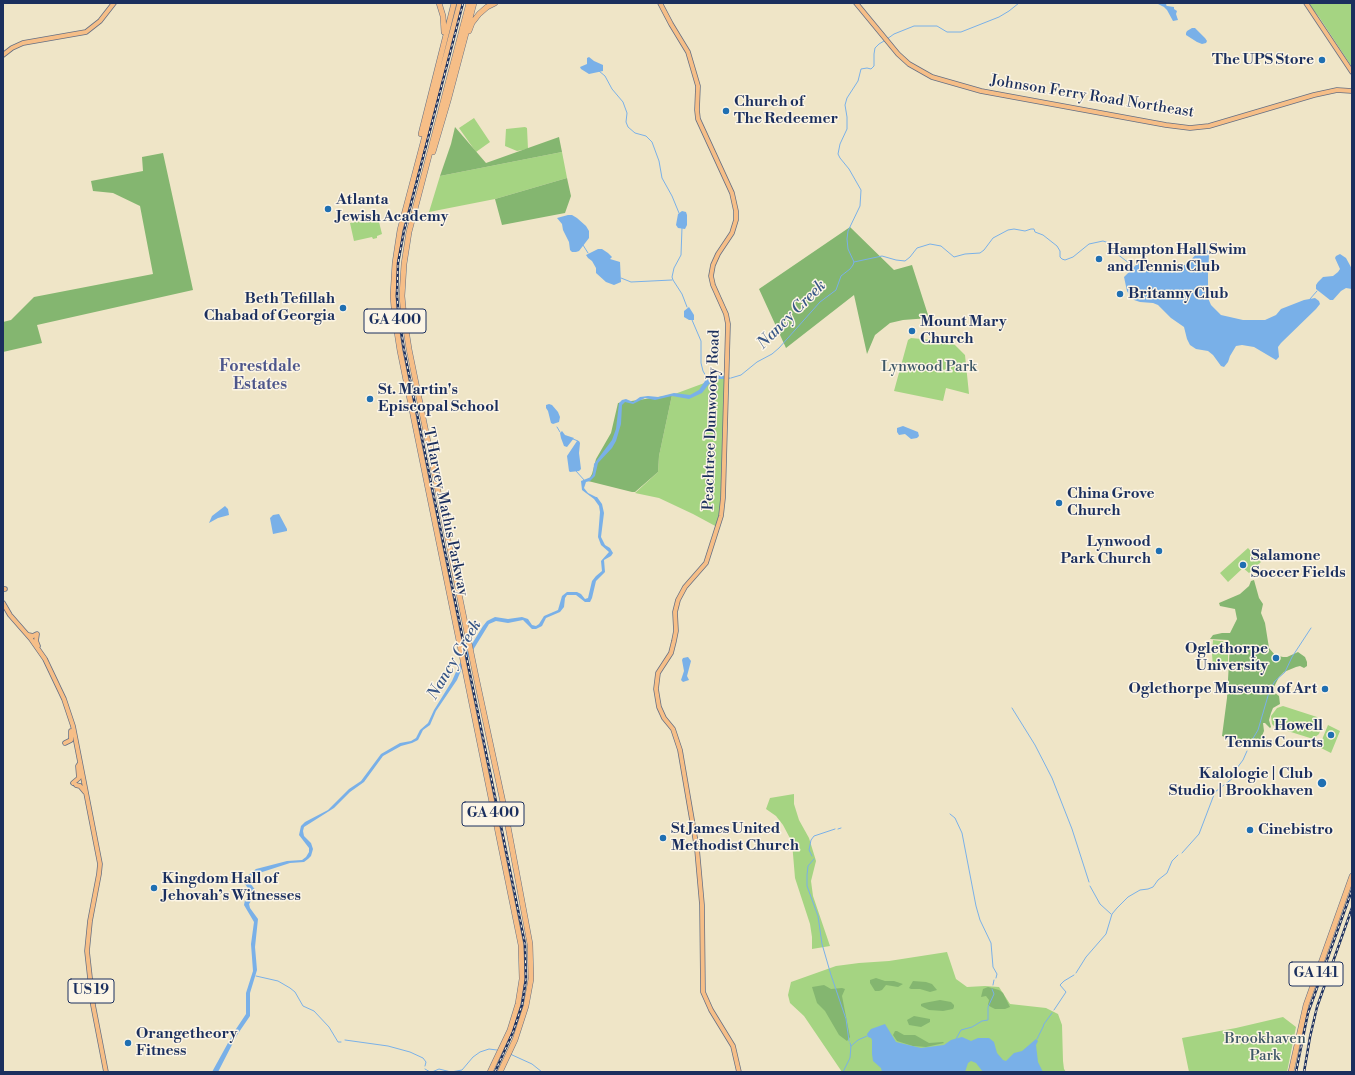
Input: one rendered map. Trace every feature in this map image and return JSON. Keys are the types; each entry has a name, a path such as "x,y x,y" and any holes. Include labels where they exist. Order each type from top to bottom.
{"highway":[{"path":"439,3 443,12 444,24 442,49"},
{"path":"418,160 422,130 454,3"},
{"name":"T Harvey Mathis Parkway","path":"460,3 418,160 396,252 394,307 399,345 468,682 503,864 521,945 522,970 518,1004 510,1030 490,1072"},
{"name":"T Harvey Mathis Parkway","path":"469,3 414,212 407,243 402,285 404,317 409,349 466,630 507,821 530,944 530,988 526,1006 519,1031 500,1072"},
{"path":"414,212 443,120 474,3"},
{"path":"456,70 474,20 484,9 495,3"},
{"name":"GA 141","path":"1291,1072 1306,1005 1352,876"}],"main road":[{"path":"3,55 21,44 86,32 100,22 114,3"},
{"name":"Peachtree Dunwoody Road","path":"660,3 688,52 698,86 698,119 732,193 735,204 735,226 731,237 716,258 711,276 715,292 726,314 728,324 723,498 721,516 706,563 685,587 678,600 675,612 676,631 674,641 670,653 658,673 656,689 659,707 664,718 673,729 680,750 697,849 702,905 703,992 711,1010 733,1046 739,1072"},
{"name":"Johnson Ferry Road Northeast","path":"856,3 898,54 909,64 932,77 953,84 992,93 1184,127 1197,128 1214,125 1328,91 1352,91"},
{"path":"1306,3 1352,72"},
{"name":"US 19","path":"3,603 38,649 51,671 64,699 72,723 100,864 100,874 90,920 88,952 93,1004 106,1072"},
{"path":"28,635 33,636 37,634 36,641 38,649"},
{"path":"72,723 70,726 71,740 65,743 72,743 77,748"},
{"path":"80,763 78,766 79,778 75,784 82,788 86,793"}],"green space":[{"path":"1308,3 1352,3 1352,67 1319,17"},
{"path":"474,118 490,142 476,152 459,128"},
{"path":"455,127 486,163 559,137 562,152 440,176"},
{"path":"527,128 528,149 517,151 505,146 506,129"},
{"path":"562,152 567,178 495,199 429,212 440,176"},
{"path":"163,153 193,290 37,325 42,343 3,352 3,322 11,320 34,297 153,274 140,206 113,193 93,191 91,181 143,171 142,157"},
{"path":"567,178 571,196 565,213 502,225 495,199"},
{"path":"378,218 382,234 373,239 372,237 354,241 350,223"},
{"path":"850,227 894,270 912,265 929,318 903,320 890,323 875,335 867,354 854,295 786,348 759,289"},
{"name":"Lynwood Park","path":"911,338 942,341 954,344 965,355 969,394 946,388 943,401 894,391 908,340"},
{"path":"726,375 725,449 719,528 659,498 635,493 658,472 659,456 672,395"},
{"path":"672,395 659,456 658,472 635,492 588,481 592,474 596,459 611,433 618,403"},
{"name":"Salamone Soccer Fields","path":"1248,548 1261,562 1249,573 1243,568 1228,582 1220,573"},
{"path":"1254,580 1259,598 1263,604 1261,613 1265,623 1269,648 1275,655 1283,657 1287,657 1298,652 1305,657 1307,662 1307,666 1304,668 1300,666 1296,667 1284,672 1279,677 1274,687 1275,693 1279,696 1280,704 1273,708 1271,713 1269,720 1271,727 1270,728 1263,723 1264,731 1257,748 1222,736 1227,698 1230,643 1228,640 1210,639 1213,635 1230,633 1237,619 1235,609 1220,606 1219,603 1240,594 1249,586 1251,581"},
{"path":"1213,640 1228,642 1228,664 1213,667"},
{"path":"1283,706 1317,717 1321,725 1319,734 1314,738 1310,738 1275,727 1272,724 1271,716 1277,708"},
{"name":"Howell Tennis Courts","path":"1328,725 1340,731 1331,753 1319,747"},
{"path":"794,794 794,804 799,820 809,838 816,861 811,881 813,896 830,946 812,949 810,924 795,878 792,842 783,825 776,816 766,809 770,798"},
{"path":"947,952 956,979 967,987 999,987 1010,1004 1046,1008 1058,1014 1062,1025 1063,1061 1066,1072 842,1072 804,1016 790,1003 788,995 791,982 836,966 889,961"},
{"path":"876,978 903,984 898,987 886,985 882,990 875,991 870,983 870,980"},
{"path":"913,981 932,984 937,990 930,992 920,989 911,989 909,988"},
{"path":"824,985 831,989 845,989 842,996 850,1037 847,1041 839,1035 825,1011 817,1003 812,987"},
{"path":"988,987 999,990 1003,993 1010,1007 1005,1009 995,1009 988,1005 989,1000 986,996 981,997 983,989"},
{"path":"940,1000 951,1002 954,1005 953,1009 943,1011 929,1010 921,1006 921,1004 924,1003"},
{"path":"914,1016 930,1019 930,1022 921,1027 909,1025 907,1020"},
{"name":"Brookhaven Park","path":"1283,1017 1296,1027 1287,1072 1189,1072 1182,1038 1236,1028"},
{"path":"895,1031 904,1035 915,1035 929,1043 944,1043 926,1047 913,1046 897,1041 893,1035"}],"water":[{"path":"1156,3 1167,3 1167,6 1174,7 1177,11 1176,14 1178,20 1173,21 1167,10"},
{"path":"1195,28 1205,38 1207,41 1206,43 1202,44 1197,42 1186,35 1187,31"},
{"path":"589,57 603,65 603,71 589,74 581,69 580,67 587,64 587,58"},
{"path":"682,211 686,212 687,215 687,225 685,229 678,228 676,225 678,214"},
{"path":"572,215 577,218 589,231 589,238 579,251 576,252 572,252 570,250 569,242 563,230 562,224 557,218"},
{"path":"1203,247 1207,249 1209,255 1208,298 1211,305 1221,315 1243,320 1265,320 1276,315 1281,309 1304,300 1315,298 1319,301 1320,304 1316,309 1278,347 1279,357 1276,360 1254,347 1242,345 1236,346 1228,362 1224,367 1221,366 1208,351 1196,349 1190,345 1184,327 1171,318 1158,305 1140,302 1134,300 1130,296 1127,291 1124,277 1138,263 1148,269 1156,269 1173,265 1186,265"},
{"path":"598,249 602,249 608,253 612,257 610,259 620,262 621,282 614,285 606,282 596,273 596,268 586,255"},
{"path":"1340,254 1346,258 1352,269 1352,289 1346,288 1333,300 1330,300 1316,289 1316,285 1323,277 1333,276 1338,272 1340,269 1335,258"},
{"path":"689,307 694,315 694,320 689,320 684,317 684,311"},
{"path":"715,375 731,378 716,379 709,384 702,393 689,399 672,396 655,400 645,398 633,404 625,402 622,405 621,424 616,441 612,448 598,463 595,476 590,481 586,482 584,488 588,493 597,497 602,504 604,513 601,537 605,545 610,548 613,553 604,560 605,572 596,581 590,602 585,602 576,595 567,595 565,598 564,607 560,612 546,618 542,626 536,629 532,629 523,620 508,623 496,621 489,624 462,668 457,680 436,711 430,725 423,730 418,740 401,746 383,756 364,782 350,792 334,808 304,827 304,836 311,843 313,849 311,856 304,862 290,863 253,875 250,883 257,895 256,898 249,904 250,908 258,919 255,947 257,970 250,993 250,1016 237,1035 218,1072 212,1072 234,1032 246,1014 246,993 253,971 251,944 254,922 244,905 245,900 252,894 245,884 247,876 256,869 287,861 302,860 306,857 309,852 309,848 299,835 301,826 305,822 328,810 349,789 361,781 381,754 400,743 411,741 416,738 420,730 428,723 434,710 452,681 459,665 487,621 495,617 508,619 522,617 528,619 532,625 536,626 544,616 558,610 562,596 567,592 577,592 585,599 588,598 592,581 602,571 601,561 609,552 601,545 598,537 599,506 594,499 582,490 581,481 591,477 593,474 594,464 612,440 616,429 619,403 626,399 633,402 640,397 658,397 674,393 690,395 699,390 707,378"},
{"path":"546,405 552,405 558,412 560,417 559,422 553,424 551,423 546,408"},
{"path":"903,426 918,432 919,436 911,439 905,434 899,435 897,428"},
{"path":"562,431 565,435 574,438 567,447 564,446 561,438 560,433"},
{"path":"577,441 580,443 579,453 581,469 579,471 570,472 567,456"},
{"path":"225,506 228,509 229,515 218,518 209,523 212,516"},
{"path":"279,514 287,531 273,534 270,518 273,515"},
{"path":"688,657 691,661 687,676 689,680 683,682 681,680 684,671 682,660 683,658"},
{"path":"885,1024 896,1042 921,1048 944,1045 951,1040 962,1037 971,1041 978,1038 989,1038 994,1042 997,1053 1003,1060 1006,1061 1014,1053 1022,1051 1036,1039 1038,1041 1036,1045 1038,1062 1043,1072 983,1072 976,1063 971,1061 968,1063 965,1072 882,1072 881,1068 873,1061 872,1040 867,1034 871,1029"}],"waterway":[{"name":"Nancy Creek","path":"887,39 894,34 914,26 937,26 947,32 961,32 999,17 1019,3"},
{"name":"Nancy Creek","path":"731,378 741,375 757,362 772,354 779,348 820,302 836,290 841,276 853,265 854,262 848,249 847,239 848,231 860,206 861,190 838,154 840,144 847,129 845,105 847,98 858,81 861,69 871,69 874,66 875,48 884,41"},
{"path":"599,71 605,76 612,89 623,102 627,113 626,122 628,127 635,133 646,136 652,142 659,161 662,178 679,213"},
{"path":"682,228 681,255 674,268 672,277 682,294 687,307"},
{"path":"854,262 882,256 905,261 917,248 930,244 941,246 954,257 965,254 980,253 993,238 1008,230 1014,229 1025,231 1034,229 1035,232 1043,235 1057,246 1062,259 1065,260 1073,257 1089,244 1103,241 1109,243 1112,250 1134,267"},
{"path":"583,245 588,253"},
{"path":"621,278 631,282 672,280"},
{"path":"1310,299 1317,291"},
{"path":"692,320 701,341 701,363 707,378"},
{"path":"557,427 560,432"},
{"path":"573,439 578,441"},
{"path":"576,471 585,481"},
{"path":"1249,745 1258,730 1270,689 1275,681 1285,672 1292,657 1311,628"},
{"path":"1012,708 1035,745 1052,778 1072,829 1089,882"},
{"path":"1182,853 1199,834 1215,792 1233,778 1234,772 1243,760 1247,751"},
{"path":"950,814 955,818 962,833 976,906 980,920 991,943 993,967 997,974 996,978"},
{"path":"812,856 809,850 811,840 814,836 835,829"},
{"path":"1076,973 1086,957 1106,934 1112,914 1117,908 1128,897 1140,890 1153,887 1158,880 1167,873 1172,861 1178,855"},
{"path":"814,859 808,866 807,886 818,916 822,944 846,1019 849,1041"},
{"path":"1090,886 1100,904 1111,914"},
{"path":"1054,1010 1066,992 1060,985 1074,975"},
{"path":"256,976 278,981 290,988 295,992 303,1006 314,1011 329,1027 338,1042 341,1042"},
{"path":"993,985 994,980"},
{"path":"956,1039 961,1030 988,1020 988,1007 994,994 992,989"},
{"path":"1037,1039 1044,1024 1052,1013"},
{"path":"851,1046 858,1040 867,1036"},
{"path":"345,1040 388,1046 410,1052 423,1058 426,1062 425,1066"},
{"path":"843,1072 850,1058 850,1043"},
{"path":"432,1072 439,1069 451,1072 462,1070 473,1057 480,1052 489,1049 497,1050"},
{"path":"510,1054 532,1064 542,1072"},
{"path":"425,1069 430,1072"}],"railway":[{"path":"463,3 404,231 398,263 397,296 404,350 525,944 526,979 522,1005 513,1032 495,1072"},
{"path":"1296,1072 1308,1013 1352,890"},
{"path":"1304,1072 1317,1007 1352,908"}],"place":[{"name":"The UPS Store","path":"1322,60"},
{"name":"Church of The Redeemer","path":"726,111"},
{"name":"Atlanta Jewish Academy","path":"328,209"},
{"name":"Hampton Hall Swim and Tennis Club","path":"1099,259"},
{"name":"Britanny Club","path":"1120,294"},
{"name":"Beth Tefillah Chabad of Georgia","path":"343,308"},
{"name":"Mount Mary Church","path":"912,331"},
{"name":"St. Martin's Episcopal School","path":"370,399"},
{"name":"China Grove Church","path":"1059,503"},
{"name":"Lynwood Park Church","path":"1159,551"},
{"name":"Salamone Soccer Fields","path":"1243,565"},
{"name":"Oglethorpe University","path":"1276,658"},
{"name":"Oglethorpe Museum of Art","path":"1325,689"},
{"name":"Howell Tennis Courts","path":"1331,735"},
{"name":"Kalologie | Club Studio | Brookhaven","path":"1322,783"},
{"name":"Cinebistro","path":"1250,830"},
{"name":"St James United Methodist Church","path":"663,838"},
{"name":"Kingdom Hall of Jehovah’s Witnesses","path":"154,888"},
{"name":"Orangetheory Fitness","path":"128,1043"}],"district":[{"name":"Forestdale Estates","path":"260,376"}]}
